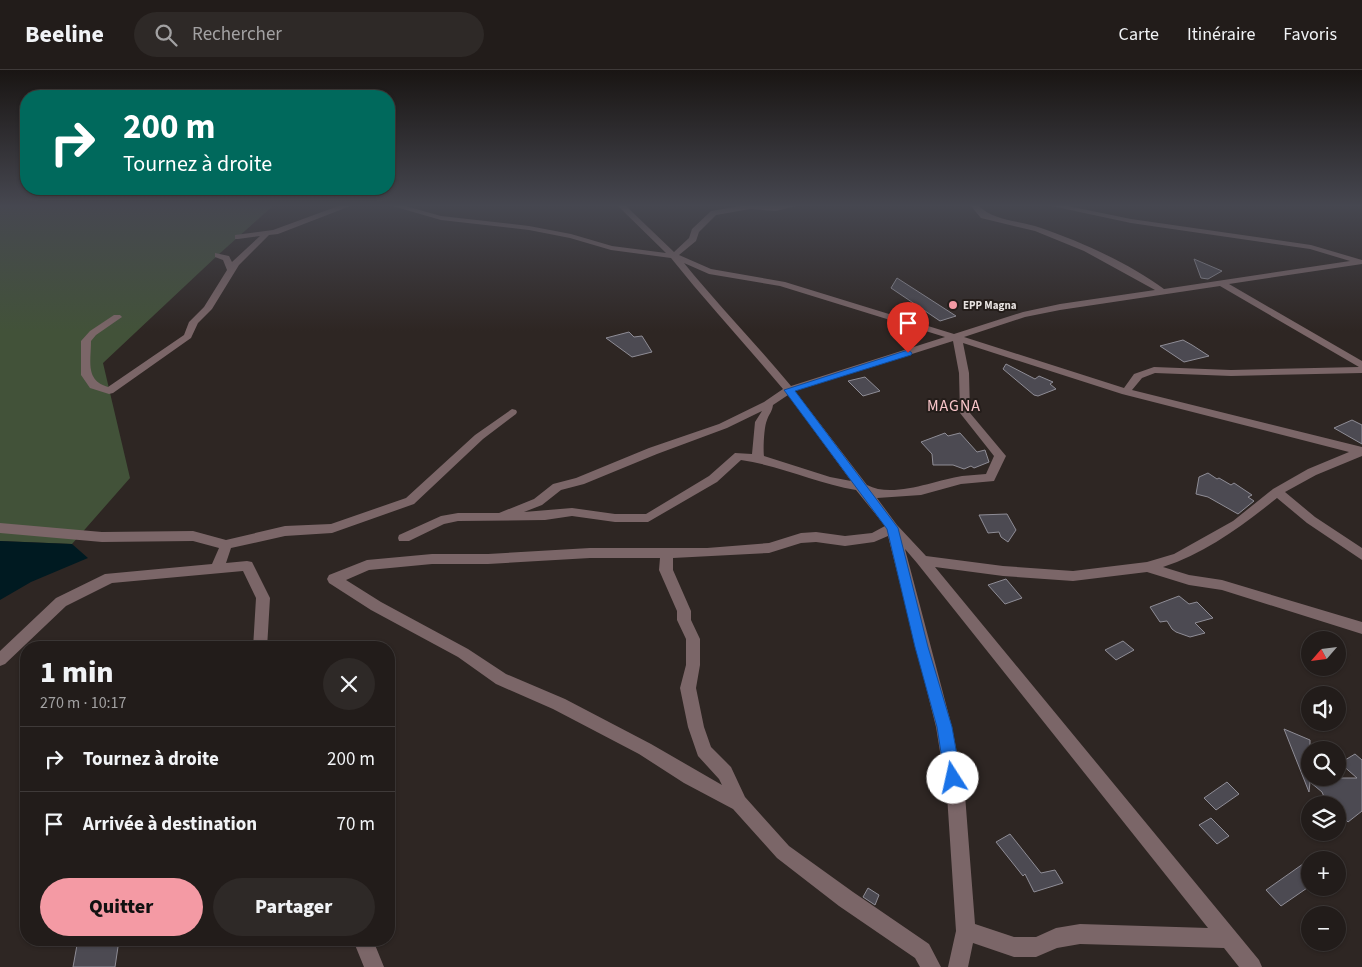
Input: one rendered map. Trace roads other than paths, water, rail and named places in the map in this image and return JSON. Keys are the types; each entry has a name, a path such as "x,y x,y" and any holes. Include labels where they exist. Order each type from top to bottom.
{"street":[{"path":"117,317 93,333 86,341 86,375 94,386 109,391 188,336 194,322 208,309 240,255 253,247"},
{"path":"607,247 674,256 709,271 782,284 957,337 1126,392 1361,452"},
{"path":"664,247 789,390 859,486 922,560 1252,967"},
{"path":"674,256 684,247"},
{"path":"1082,247 1115,263 1164,292"},
{"path":"1311,247 1362,253"},
{"path":"1311,247 1362,262"},
{"path":"218,254 226,258 231,270"},
{"path":"500,517 538,502 557,487 580,481 653,451 711,431 768,404 789,390 1023,315 1102,299 1164,292 1362,262"},
{"path":"1221,283 1362,365"},
{"path":"404,538 441,520 458,517 545,516 572,512 622,518 648,518 713,479 739,456 760,459 829,481 859,486 874,494 921,491 961,480 990,478 1000,456 964,413 964,373 957,337"},
{"path":"1126,392 1138,376 1154,370 1231,373 1258,370 1313,372 1362,370"},
{"path":"760,459 757,454 759,442 758,428 762,416 767,412 768,404"},
{"path":"0,528 102,537 193,536 226,545 285,530 332,528 410,501 479,437 512,412"},
{"path":"922,560 1003,571 1073,576 1147,567 1179,556 1237,524 1277,492 1312,472 1361,452"},
{"path":"1277,492 1311,520 1362,556"},
{"path":"739,803 568,708 501,678 463,653 376,606 334,579 366,565 432,558 488,559 590,553 667,554 769,548 801,538 816,537 845,541 874,537 893,528"},
{"path":"893,528 944,727 956,796 966,931 958,967"},
{"path":"217,569 226,545"},
{"path":"667,554 666,570 684,612 684,620 693,638 693,665 688,688 696,727 704,751 725,773 739,803 783,852 846,899 922,951 931,967"},
{"path":"20,641 62,602 110,578 247,566 263,598 260,641"},
{"path":"1147,567 1189,580 1222,585 1362,628"},
{"path":"0,660 20,641"},
{"path":"966,931 1014,947 1036,947 1056,938 1080,934 1228,938"},
{"path":"365,946 374,967"}],"water":[{"path":"0,541 72,544 88,558 31,582 0,600"}],"place":[{"name":"EPP Magna","path":"953,305"}],"district":[{"name":"MAGNA","path":"954,406"}]}
